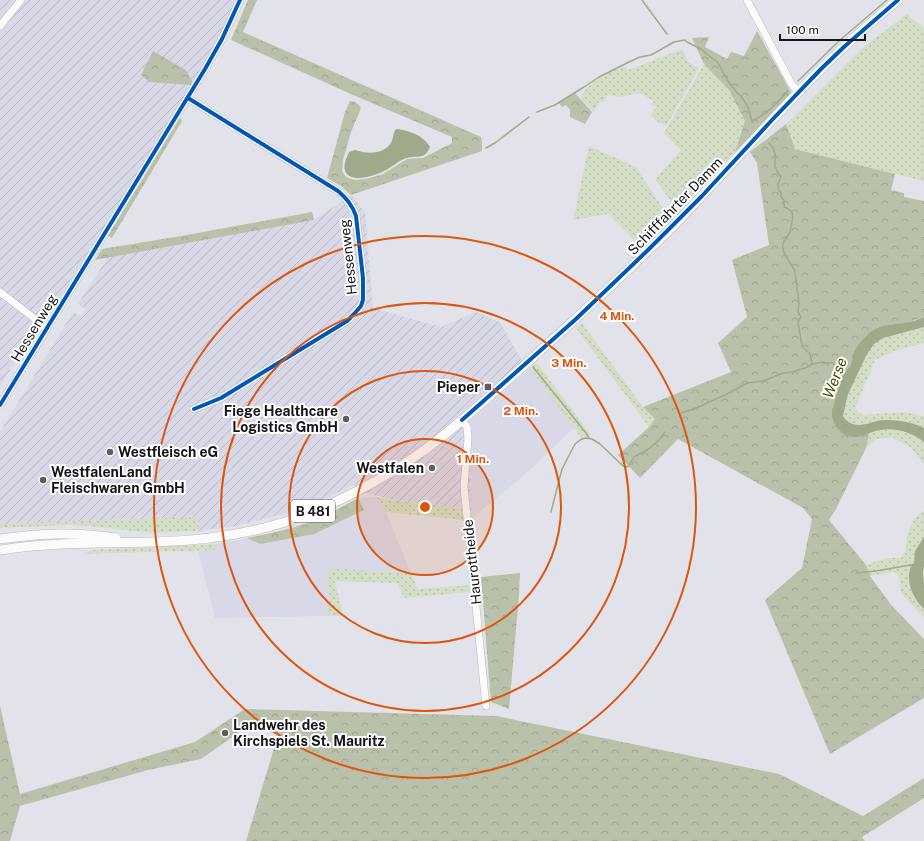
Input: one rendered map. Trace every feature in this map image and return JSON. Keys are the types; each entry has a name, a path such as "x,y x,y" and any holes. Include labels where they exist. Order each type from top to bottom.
{"main road":[{"name":"Schifffahrter Damm","path":"0,550 40,545 175,540 218,536 263,528 301,516 330,504 374,482 413,458 462,420 576,319 667,232 798,92 845,46 898,0"},
{"name":"Schifffahrter Damm","path":"0,539 70,533 143,542"}],"street":[{"path":"0,26 21,0"},
{"name":"Hessenweg","path":"0,405 188,98 222,39 240,0"},
{"path":"747,0 790,83 798,92"},
{"name":"Hessenweg","path":"188,98 338,191 348,201 353,207 356,216 363,278 363,300 354,314 347,321 222,397 194,408"},
{"path":"0,292 47,328"},
{"name":"Haurottheide","path":"462,420 467,427 468,438 464,487 486,706"}],"shaded area":[{"path":"0,0 237,0 203,68 44,323 35,330 0,386"},
{"path":"907,14 924,28 924,181 795,149 786,124 861,49"},
{"path":"680,50 683,51 688,62 699,68 666,126 654,120 655,118 651,116 656,107 652,105 654,101 640,93 619,97 607,95 604,102 600,101 594,112 581,99 587,88 592,83 612,71 624,66 628,70"},
{"path":"704,64 729,90 745,121 735,152 678,211 655,179 681,150 664,133"},
{"path":"397,129 411,132 424,139 430,147 426,154 403,159 387,169 363,178 352,177 346,173 344,167 349,152 355,150 370,153 384,150 391,143 394,132"},
{"path":"589,146 636,167 669,218 641,247 608,214 573,220"},
{"path":"351,195 365,212 373,308 441,327 476,312 500,322 522,361 469,409 472,518 462,508 397,501 359,491 354,485 299,509 236,526 199,531 197,517 0,524 0,432 73,312 81,316 86,309 78,304 108,257 314,220"},
{"path":"924,317 924,327 883,338 874,344 866,356 848,394 843,416 846,420 856,425 882,420 901,421 914,424 924,428 924,442 909,433 892,429 886,429 855,437 850,437 844,434 835,425 832,413 836,394 843,376 850,367 853,354 862,340 869,333 879,327 909,322"},
{"path":"582,323 643,407 655,419 649,427 576,328"},
{"path":"924,327 924,343 895,351 875,360 855,409 863,415 904,412 924,416 924,428 908,422 895,420 875,421 857,425 846,420 843,416 848,394 866,356 874,344 883,338"},
{"path":"537,363 591,435 581,438 530,368"},
{"path":"530,368 574,428 528,472 472,518 470,421"},
{"path":"882,429 904,432 924,442 924,464 911,448 892,437 876,439 866,448 869,433"},
{"path":"376,497 386,512 410,571 395,573 327,573 329,597 327,616 215,618 198,551 217,550 217,544 247,538 260,544 364,510 358,498"},
{"path":"376,497 397,501 462,508 464,520 386,512"},
{"path":"924,511 924,537 915,551 914,564 911,566 909,578 913,595 924,609 924,618 901,593 899,578 894,572 870,576 866,565 883,559 901,558 906,550 907,535 914,518"},
{"path":"197,517 199,531 153,533 68,525 0,528 0,524"},
{"path":"924,537 924,609 913,595 909,572 911,566 914,564 915,551"},
{"path":"217,544 217,550 84,554 92,550"},
{"path":"334,568 395,573 410,571 418,589 471,585 469,592 404,598 397,583 335,581 343,616 327,616 329,597 327,573"}],"green space":[{"path":"248,0 257,0 243,32 481,137 482,151 351,195 341,186 327,178 345,112 350,101 355,102 361,107 351,132 343,160 342,171 346,177 354,180 366,179 383,174 407,159 423,158 452,143 452,137 353,95 231,40"},
{"path":"757,31 792,94 735,152 745,121 729,90 704,64 692,38 709,37 705,47 727,59 731,52 744,56"},
{"path":"153,51 186,70 193,83 191,85 149,82 141,75"},
{"path":"575,93 592,112 585,124 570,117 570,110 566,105 562,107 559,103"},
{"path":"180,118 182,121 112,238 108,236"},
{"path":"786,124 795,149 895,174 891,190 904,193 904,197 924,201 924,317 906,323 878,327 864,338 855,350 852,363 843,375 833,407 834,420 840,431 864,435 869,433 866,448 829,520 866,565 870,576 892,606 924,639 924,698 830,754 765,600 802,568 812,519 803,508 678,439 640,478 618,455 649,427 655,419 643,407 731,372 718,343 747,317 732,260 769,245 757,163 750,152"},
{"path":"312,212 314,220 95,260 102,249"},
{"path":"358,498 364,510 314,534 260,544 247,538 285,530 307,523"},
{"path":"520,573 509,709 491,702 481,577"},
{"path":"0,706 20,794 195,742 245,709 496,716 779,774 863,816 924,778 924,798 862,837 865,841 246,841 278,735 251,724 201,759 148,770 20,806 10,841 0,841"}],"waterway":[{"path":"642,0 667,34"},
{"path":"798,81 840,40 887,0"},
{"path":"537,112 555,105 599,77 631,61 640,57 651,55 674,42 685,40 701,49 718,63 728,81 748,107 753,122"},
{"path":"752,121 767,112 788,91"},
{"path":"486,148 495,143 529,117"},
{"path":"769,143 774,152 775,167 781,177 778,184 778,189 784,200 784,207 790,210 793,215 790,232 784,242 783,249 785,256 795,272 799,302 798,312 801,317 798,323 802,346 810,354 813,364"},
{"name":"Werse","path":"681,413 694,409 747,383 763,381 783,373 805,368 813,364 823,362 832,363 834,364 837,372 844,375"},
{"path":"533,367 589,438"},
{"path":"551,512 562,469 575,444 580,440 585,438 592,439 600,444 623,466 626,467 629,466 634,457 647,450 659,440 665,432"},
{"path":"856,573 916,564"}],"cycle path":[{"path":"0,405 205,69 222,39 240,0"},
{"path":"462,420 576,319 648,250 702,196 821,69 898,0"},
{"path":"188,98 338,191 344,197 351,205 356,216 363,278 363,300 361,306 347,321 221,398 194,409"}],"place":[{"name":"Pieper","path":"488,387"},
{"name":"Fiege Healthcare Logistics GmbH","path":"346,419"},
{"name":"Westfleisch eG","path":"110,452"},
{"name":"Westfalen","path":"432,468"},
{"name":"WestfalenLand Fleischwaren GmbH","path":"43,480"},
{"name":"Landwehr des Kirchspiels St. Mauritz","path":"225,733"}]}
